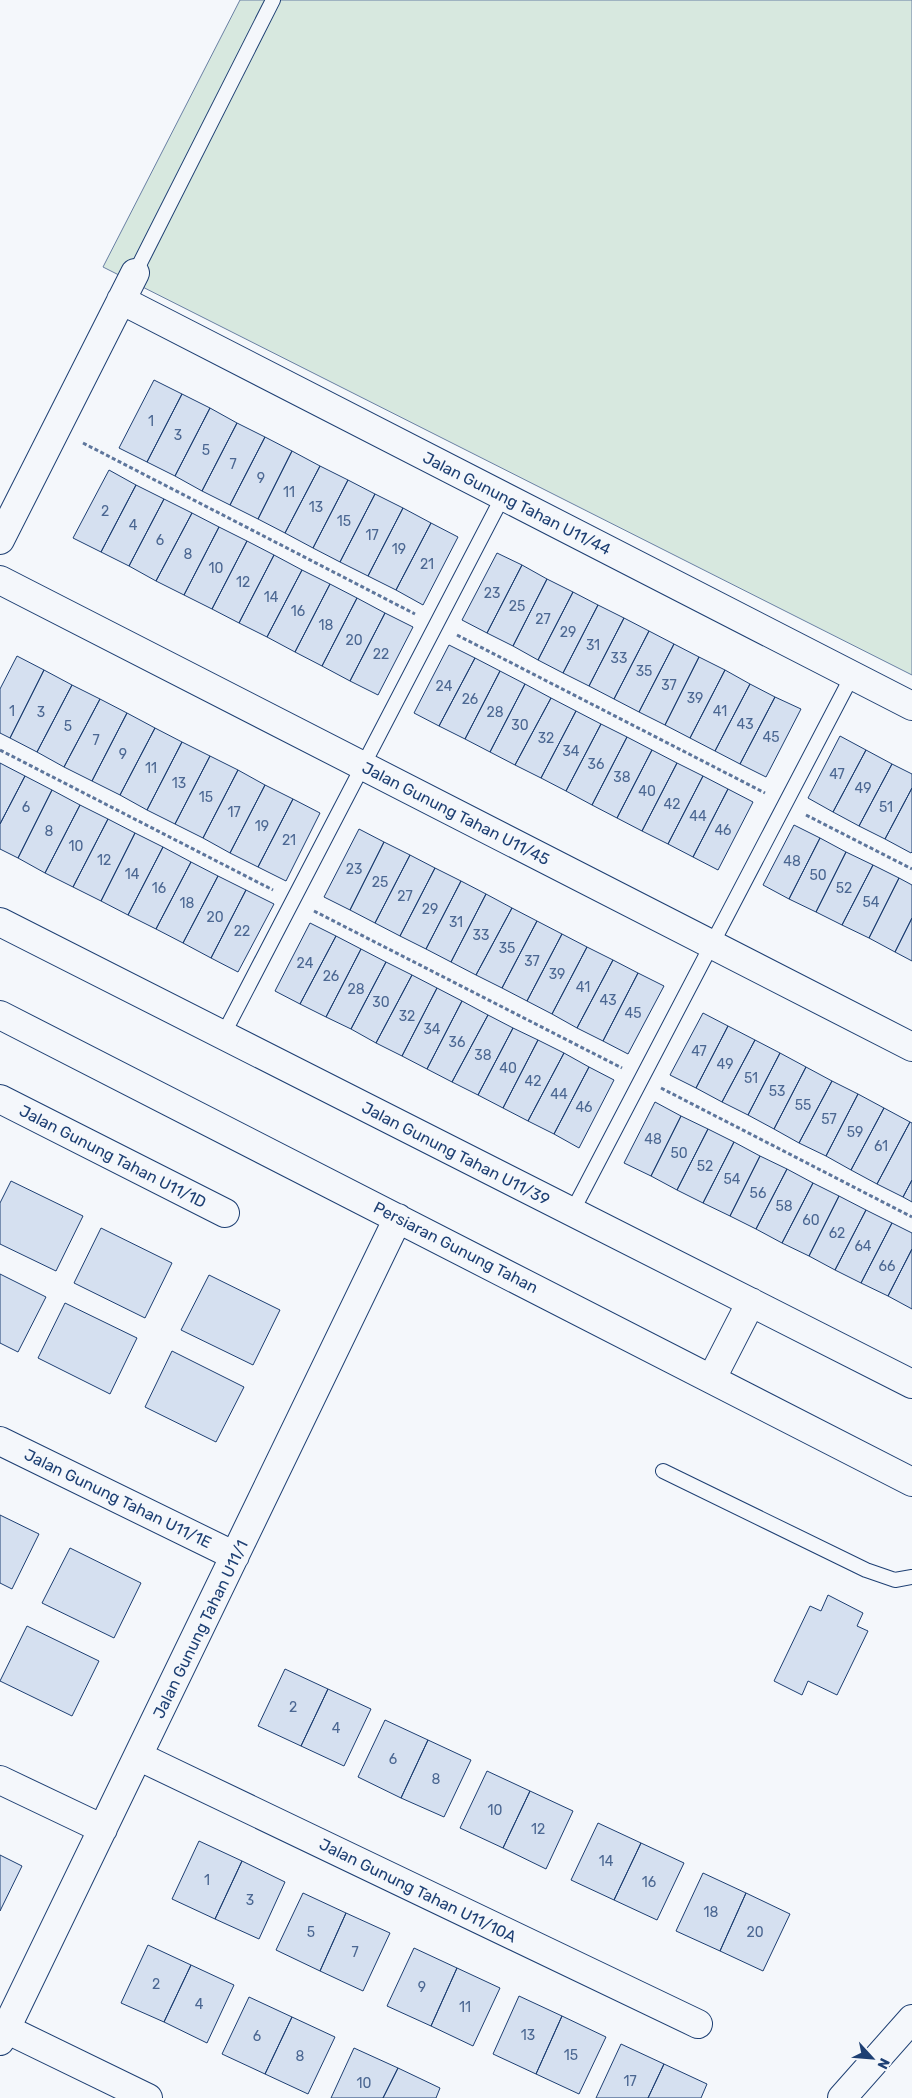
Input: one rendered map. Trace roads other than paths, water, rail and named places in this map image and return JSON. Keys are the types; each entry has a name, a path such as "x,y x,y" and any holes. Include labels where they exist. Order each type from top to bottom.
{"street":[{"path":"0,540 135,273"},
{"name":"Jalan Gunung Tahan U11/44","path":"121,300 912,706"},
{"name":"Jalan Gunung Tahan U11/45","path":"0,580 912,1047"},
{"name":"Jalan Gunung Tahan U11/39","path":"0,922 912,1384"},
{"name":"Persiaran Gunung Tahan","path":"0,1015 912,1482"},
{"name":"Jalan Gunung Tahan U11/1D","path":"0,1099 225,1213"},
{"name":"Jalan Gunung Tahan U11/1","path":"3,2035 398,1218"},
{"path":"712,1378 751,1302"},
{"name":"Jalan Gunung Tahan U11/1E","path":"0,1441 235,1556"},
{"name":"Jalan Gunung Tahan U11/10A","path":"138,1756 698,2024"},
{"path":"0,1780 103,1829"},
{"path":"842,2098 912,2019"},
{"path":"3,2035 148,2098"}],"lane":[{"path":"135,273 273,0"},
{"path":"222,1035 503,496"},
{"path":"572,1212 852,676"},
{"path":"663,1471 866,1570 895,1580 912,1577"}]}
